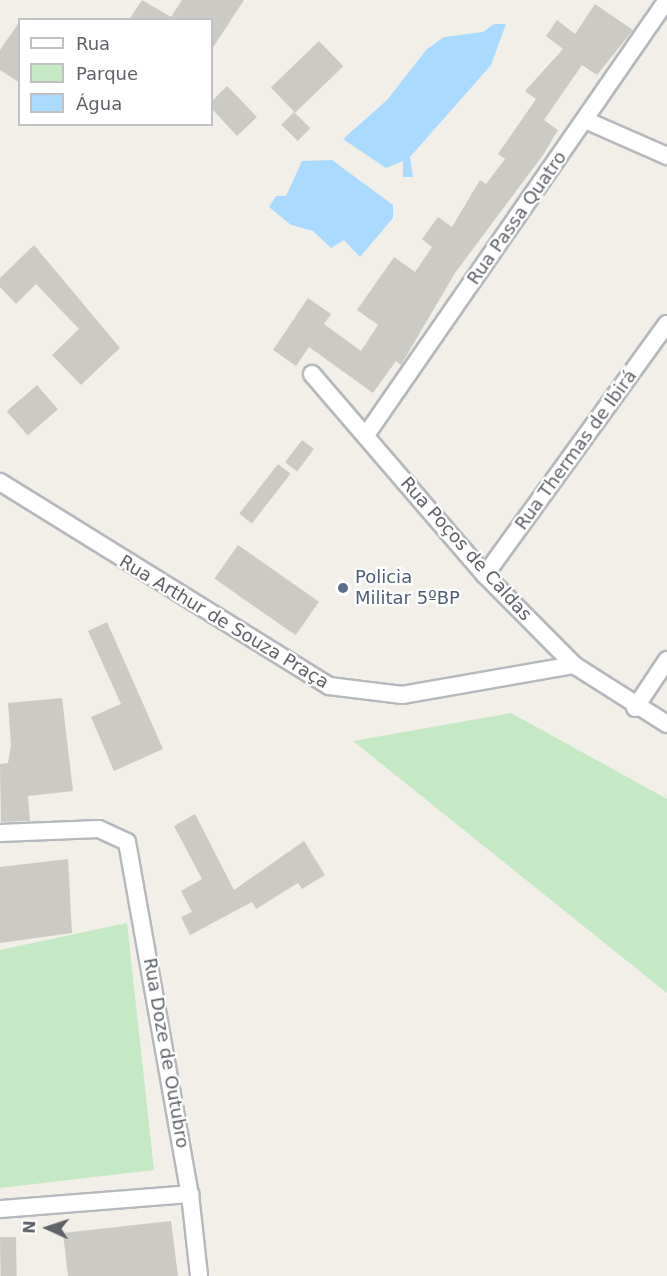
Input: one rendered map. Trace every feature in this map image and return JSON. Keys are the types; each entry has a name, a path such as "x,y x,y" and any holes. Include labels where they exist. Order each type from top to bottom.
{"street":[{"name":"Rua Passa Quatro","path":"366,435 667,0"},
{"path":"585,120 667,156"},
{"name":"Rua Thermas de Ibirá","path":"485,575 667,324"},
{"name":"Rua Poços de Caldas","path":"312,374 485,575 574,664 635,708 667,724"},
{"name":"Rua Arthur de Souza Praça","path":"0,482 328,686 402,695 574,664"},
{"path":"635,708 667,660"},
{"name":"Rua Doze de Outubro","path":"0,833 99,829 120,835 132,853 190,1194 199,1276"},
{"path":"0,1209 190,1194"}],"green space":[{"path":"511,713 667,799 667,993 353,741"},
{"path":"127,923 154,1170 0,1188 0,950"}],"water":[{"path":"494,24 506,24 491,65 410,157 413,177 403,177 403,161 386,168 343,139 387,100 427,49 444,37 483,32"},
{"path":"332,160 393,205 393,218 360,257 344,240 331,248 313,231 291,225 269,207 276,196 286,196 302,161"}],"building":[{"path":"142,0 171,17 182,0 244,0 213,47 213,18 130,18"},
{"path":"595,4 633,30 597,75 582,65 544,120 558,130 543,155 455,273 401,365 396,361 373,393 309,347 296,366 273,350 308,298 331,314 324,324 361,351 378,325 357,310 394,257 415,272 432,247 422,239 438,217 452,227 480,180 486,184 505,159 498,154 536,99 525,91 563,49 546,36 557,20 575,34"},
{"path":"18,24 18,82 0,70 0,50"},
{"path":"319,41 343,66 295,113 271,88"},
{"path":"227,86 257,117 237,136 213,110 213,100"},
{"path":"294,112 310,128 298,141 281,125"},
{"path":"34,245 120,348 81,385 52,355 79,329 36,284 16,304 0,287 0,278"},
{"path":"37,385 58,409 28,435 7,411"},
{"path":"302,440 314,449 297,471 285,462"},
{"path":"278,464 291,474 252,523 239,514"},
{"path":"238,545 319,602 296,635 214,579"},
{"path":"107,622 163,749 114,771 91,717 121,704 88,631"},
{"path":"62,698 73,791 28,796 30,821 1,822 0,764 8,763 11,745 8,703"},
{"path":"195,814 234,890 304,841 325,875 302,889 298,883 256,909 252,902 190,935 181,917 192,912 181,891 202,879 174,826"},
{"path":"68,859 72,933 0,943 0,867"},
{"path":"171,1221 178,1276 68,1276 63,1233"},
{"path":"0,1237 16,1237 17,1276 1,1276"}],"place":[{"name":"Policia Militar 5ºBP","path":"343,588"}]}
